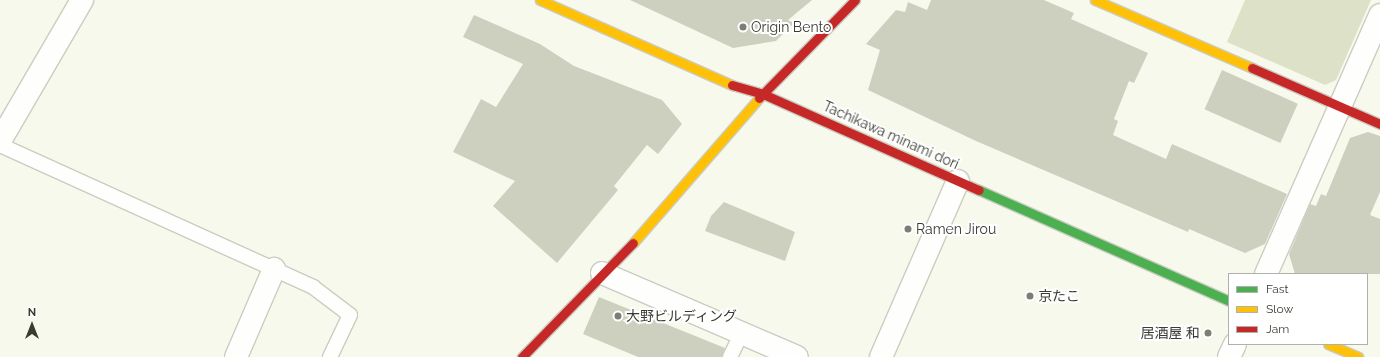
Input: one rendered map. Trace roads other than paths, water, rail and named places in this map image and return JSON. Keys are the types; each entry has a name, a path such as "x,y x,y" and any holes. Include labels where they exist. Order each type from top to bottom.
{"street":[{"path":"0,141 82,0"},
{"name":"Tachikawa minami dori","path":"541,0 714,79 763,94 1228,300"},
{"path":"522,357 646,229 763,94 855,0"},
{"path":"1095,0 1380,124"},
{"path":"1266,273 1380,15"},
{"path":"881,357 958,180"},
{"path":"236,357 274,269"},
{"path":"602,273 798,357"},
{"path":"1229,357 1235,345"},
{"path":"1330,345 1358,357"}],"lane":[{"path":"0,145 313,287 350,315 330,357"},
{"path":"730,357 742,332"}],"place":[{"name":"Origin Bento","path":"743,27"},
{"name":"Ramen Jirou","path":"908,229"},
{"name":"京たこ","path":"1030,296"},
{"name":"大野ビルディング","path":"618,316"},
{"name":"居酒屋 和","path":"1208,333"}]}
